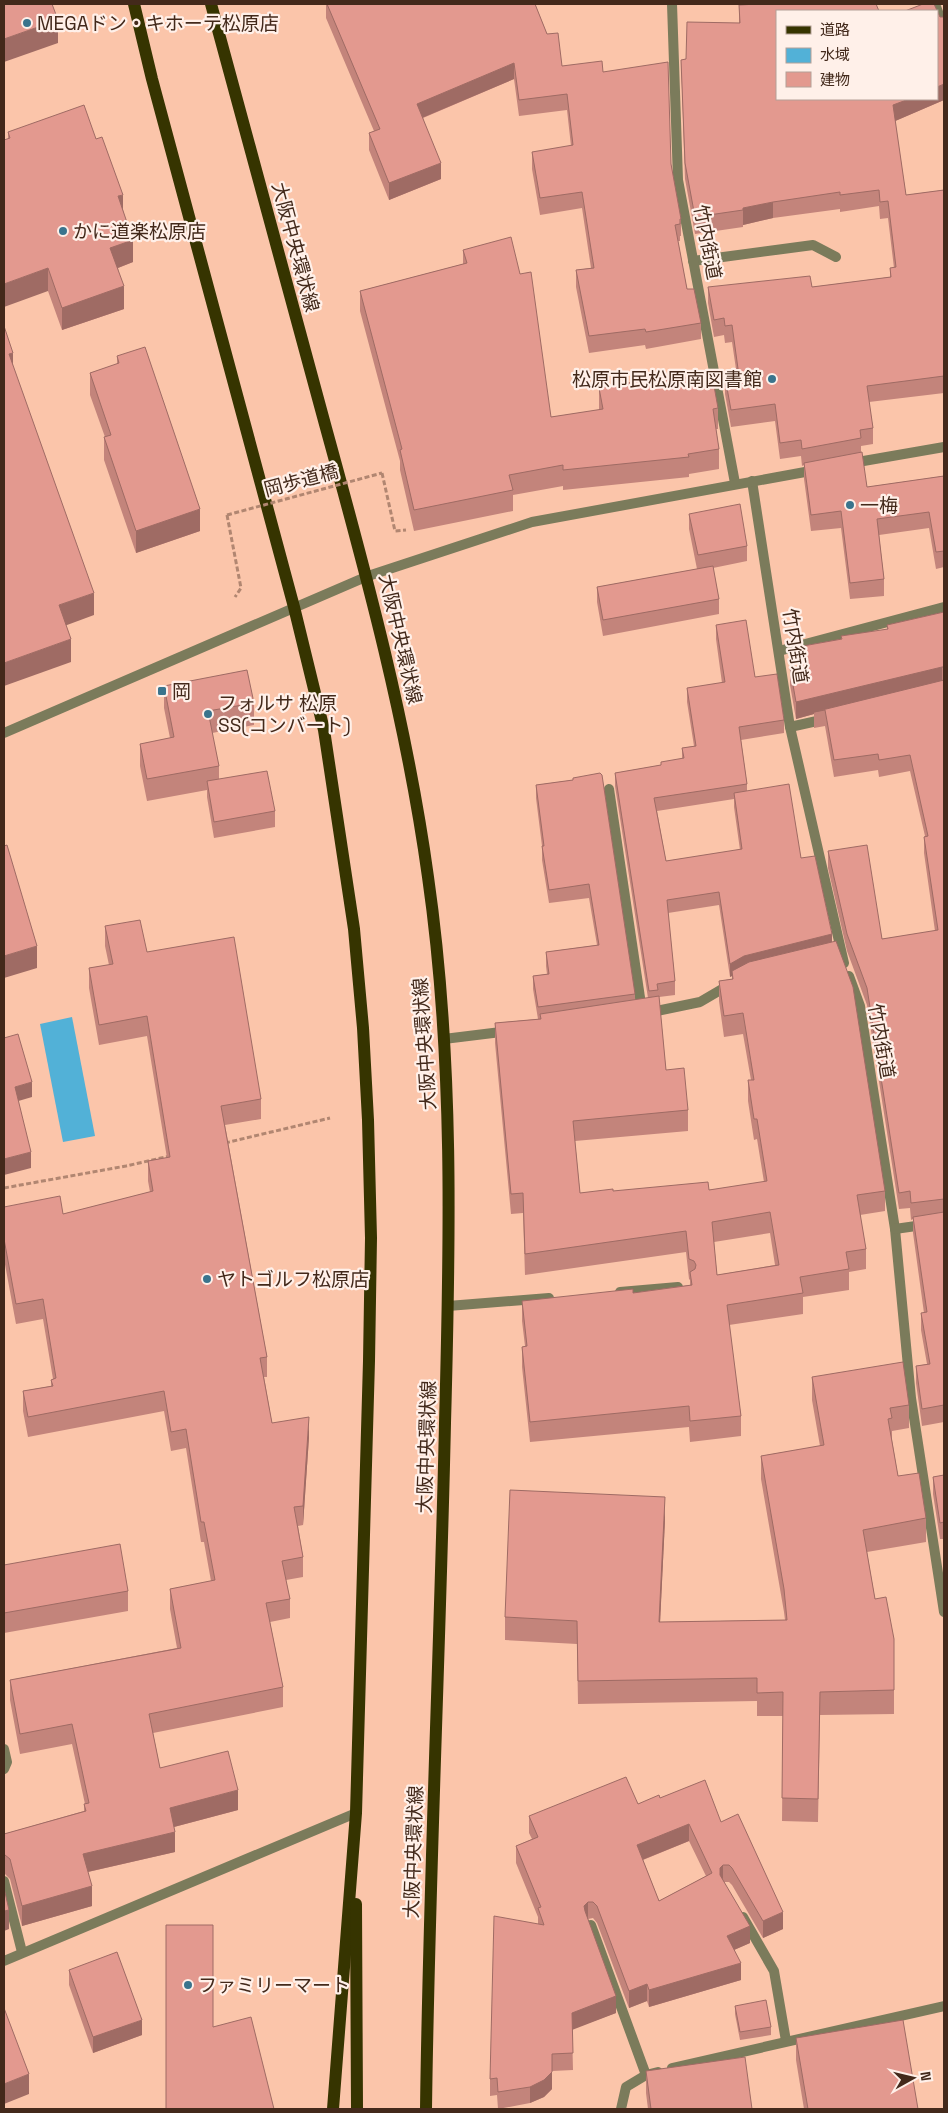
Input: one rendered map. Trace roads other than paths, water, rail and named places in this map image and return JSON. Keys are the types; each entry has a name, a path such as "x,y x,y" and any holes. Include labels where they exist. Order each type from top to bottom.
{"main road":[{"path":"134,4 152,79 294,607 324,730 354,929 368,1120 371,1238 356,1812 357,2109"},
{"name":"大阪中央環状線","path":"211,4 368,576 392,674 413,778 429,880 444,1039 449,1191 448,1306 429,1930 426,2109"},
{"path":"333,2109 356,1812"}],"street":[{"name":"竹内街道","path":"672,4 678,180 735,484"},
{"path":"938,12 944,28"},
{"path":"693,261 813,244 836,257"},
{"path":"846,464 944,447"},
{"path":"4,733 368,576 532,522 826,468"},
{"name":"竹内街道","path":"752,481 790,727 835,954 860,1006 895,1229 910,1398 943,1596 944,1612"},
{"path":"779,651 944,606"},
{"path":"790,727 838,716"},
{"path":"608,789 638,1014 700,1002 738,980"},
{"path":"444,1039 523,1030"},
{"path":"895,1229 944,1222"},
{"path":"611,1293 689,1286"},
{"path":"448,1306 562,1297"},
{"path":"4,1749 7,1762 4,1769"},
{"path":"4,1961 356,1812"},
{"path":"4,1881 22,1952"},
{"path":"736,1905 774,1970 786,2041"},
{"path":"591,1925 646,2075"},
{"path":"621,2109 626,2087 646,2075 786,2041 944,2006"}],"water":[{"path":"72,1017 95,1136 63,1142 40,1024"}],"place":[{"name":"MEGAドン・キホーテ松原店","path":"27,23"},
{"name":"かに道楽松原店","path":"63,231"},
{"name":"松原市民松原南図書館","path":"772,379"},
{"name":"一梅","path":"850,505"},
{"name":"岡","path":"162,691"},
{"name":"フォルサ 松原 SS(コンバート)","path":"208,714"},
{"name":"ヤトゴルフ松原店","path":"207,1279"},
{"name":"ファミリーマート","path":"188,1985"}]}
